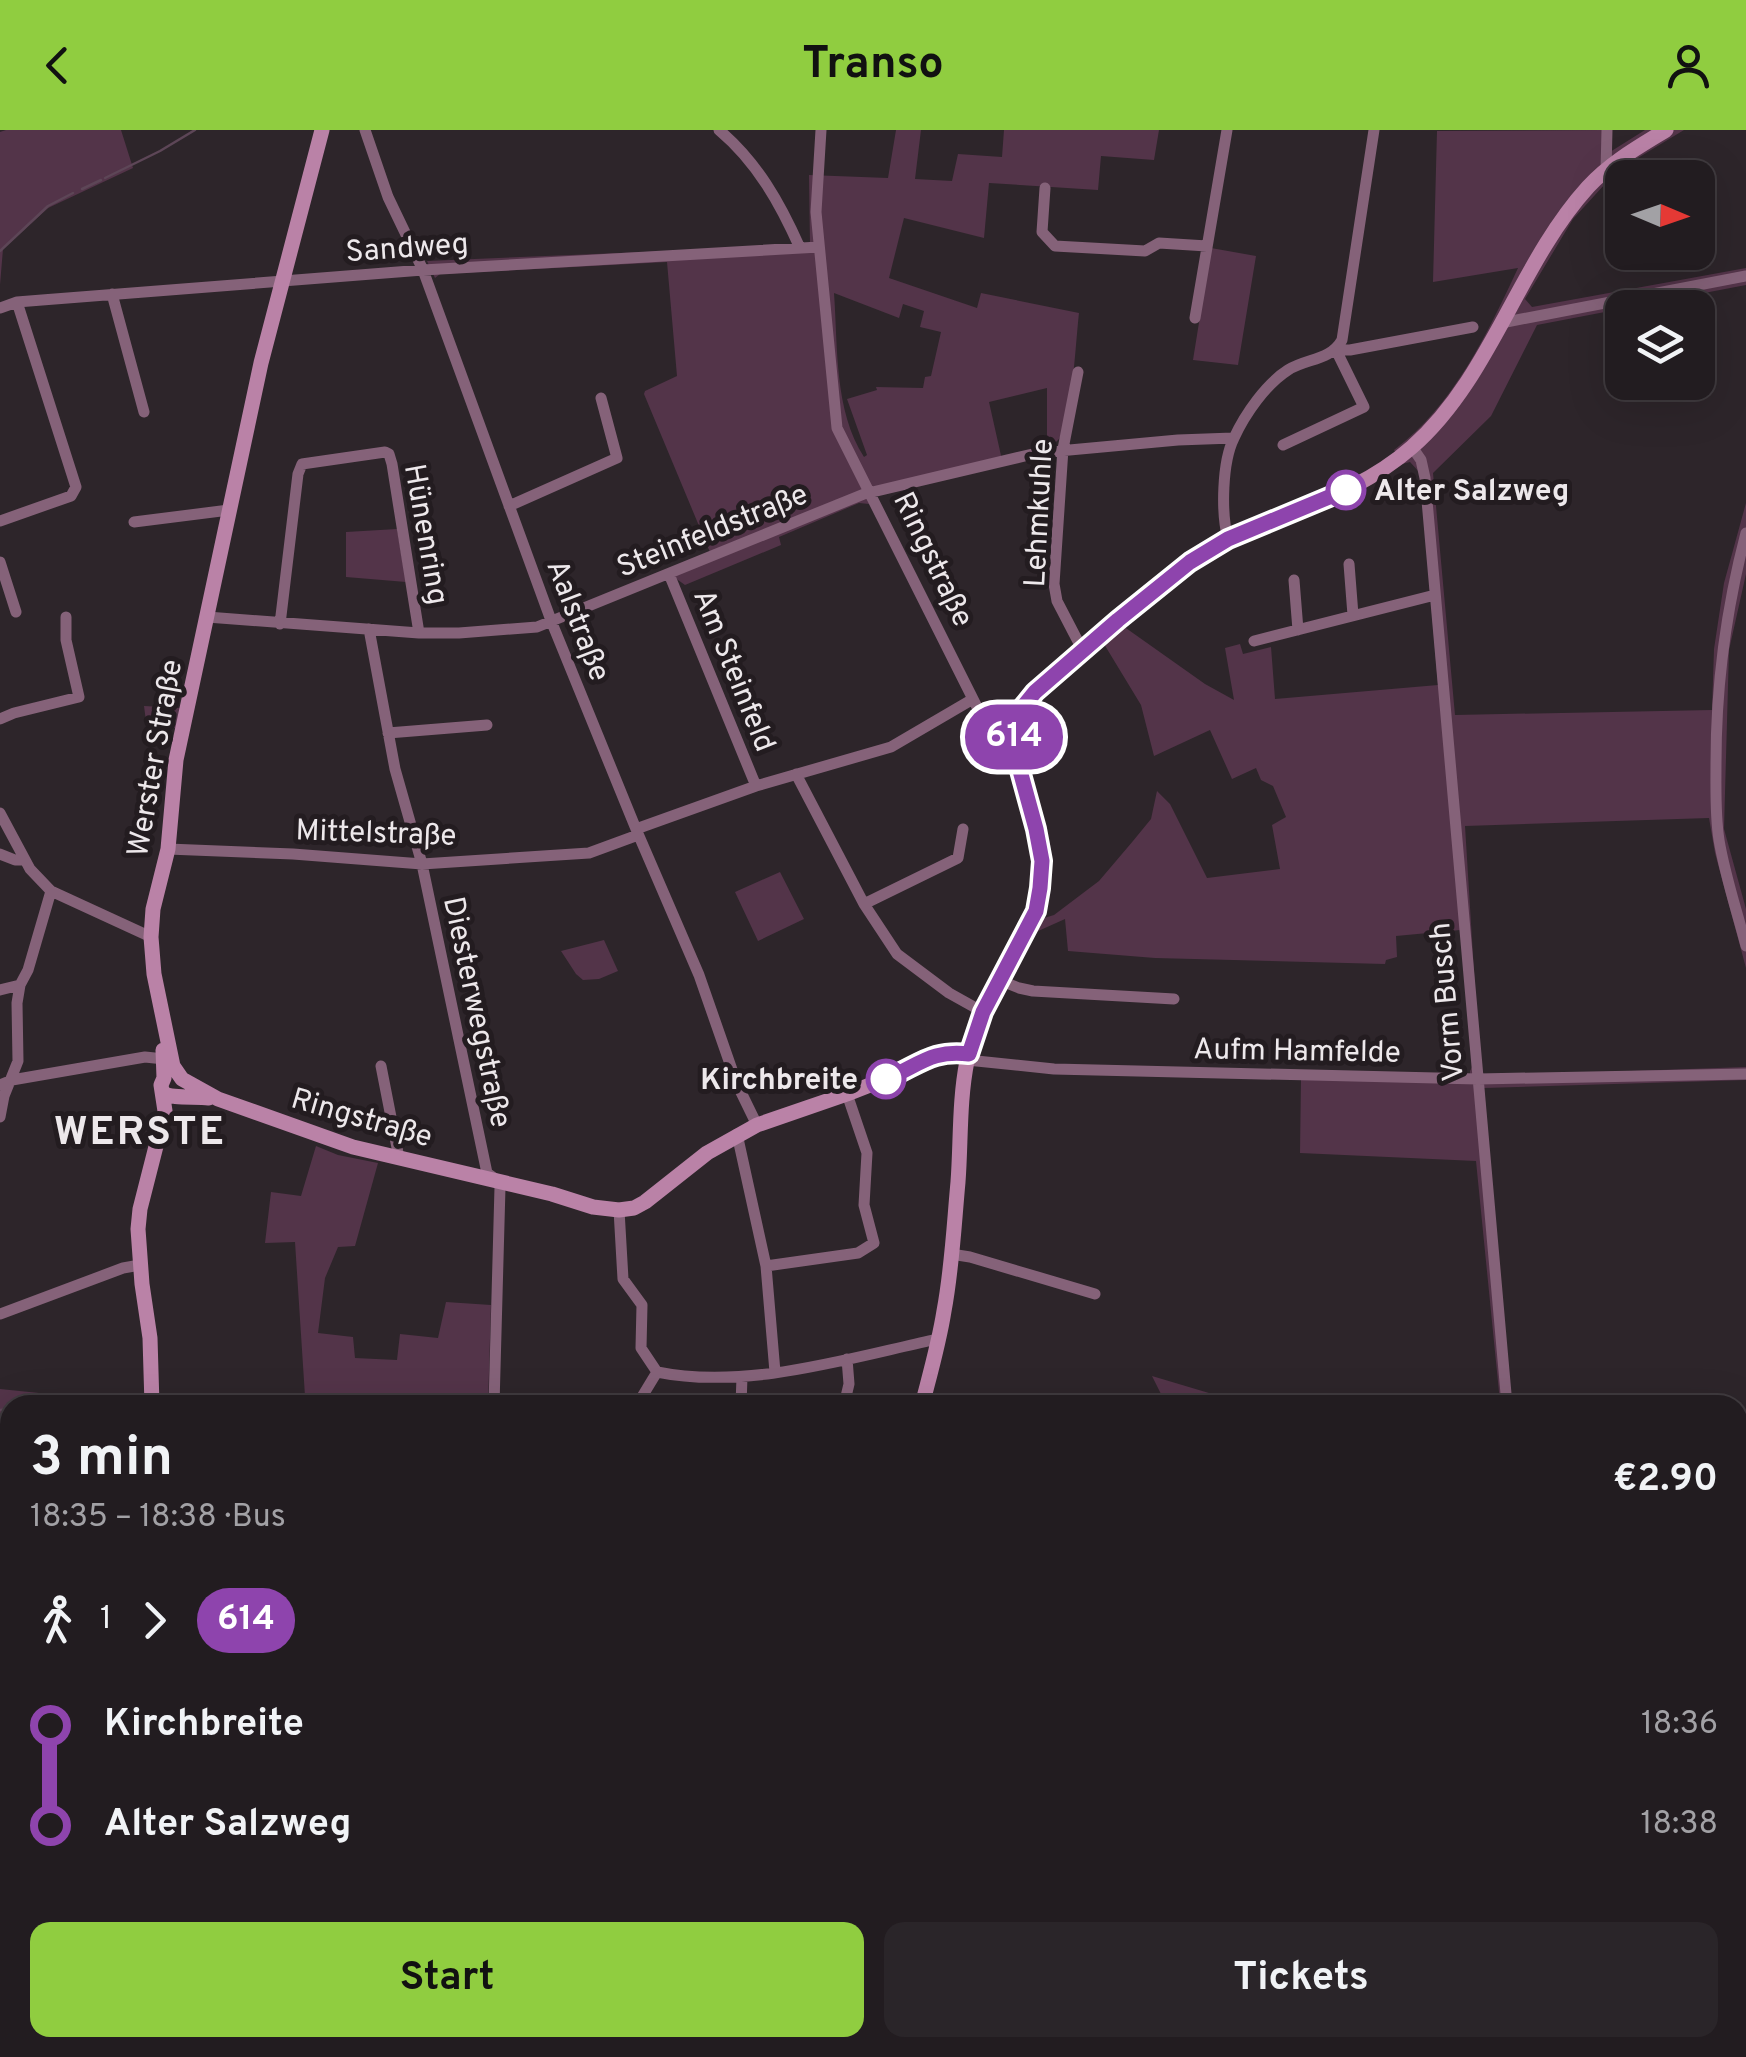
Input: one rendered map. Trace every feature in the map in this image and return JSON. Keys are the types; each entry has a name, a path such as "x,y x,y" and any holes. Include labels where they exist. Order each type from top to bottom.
{"street":[{"name":"Werster Straße","path":"152,1395 150,1338 131,1266 139,1218 172,1090 173,1066 154,974 154,910 168,849 176,760 229,510 280,282 322,130"},
{"name":"Aalstraße","path":"366,130 388,196 423,270 552,622 699,975 737,1084 757,1125"},
{"path":"719,130 766,183 800,248"},
{"name":"Ringstraße","path":"821,130 816,212 837,428 972,699 990,725 1014,735"},
{"path":"1195,318 1227,130"},
{"path":"1336,350 1342,340 1374,130"},
{"path":"1607,160 1608,130"},
{"path":"1619,160 1666,130"},
{"path":"924,1395 948,1289 968,1057 983,1012 1036,911 1042,861 1014,735 1022,708 1082,650 1178,571 1228,539 1346,490 1412,448 1471,376 1565,216 1605,172"},
{"path":"1046,188 1042,232 1055,246 1145,250 1159,244 1208,246"},
{"name":"Sandweg","path":"0,308 18,302 423,270 819,247"},
{"path":"1501,323 1746,276"},
{"path":"112,294 144,412"},
{"path":"0,521 71,496 76,487 18,302"},
{"path":"1228,539 1224,518 1228,455 1233,438 1273,382 1288,370 1336,350 1474,326"},
{"path":"1283,446 1364,407 1336,350"},
{"name":"Lehmkuhle","path":"1078,372 1063,449 1054,594 1082,650"},
{"path":"509,506 617,458 601,398"},
{"name":"Steinfeldstraße","path":"207,617 418,632 537,627 871,493 1063,449 1233,438"},
{"name":"Vorm Busch","path":"1412,448 1424,468 1507,1395"},
{"name":"Hünenring","path":"280,624 302,464 385,452 392,464 418,632"},
{"path":"134,522 229,510"},
{"path":"1746,533 1732,584 1716,721 1716,813 1746,946"},
{"path":"0,562 16,612"},
{"path":"1348,564 1353,615"},
{"name":"Am Steinfeld","path":"668,574 756,786"},
{"path":"1294,580 1298,630"},
{"path":"1254,641 1434,595"},
{"path":"0,719 79,697 66,640 66,617"},
{"name":"Diesterwegstraße","path":"370,629 397,776 422,864 487,1173 498,1180 500,1188 494,1395"},
{"name":"Mittelstraße","path":"168,849 422,864 589,853 756,786 891,747 972,699"},
{"path":"388,733 488,725"},
{"path":"796,774 864,904 897,954 983,1012"},
{"path":"0,813 30,869 51,891 151,937"},
{"path":"864,904 958,858 964,830"},
{"path":"0,854 25,860"},
{"path":"0,1117 6,1082 18,1061 20,985 51,891"},
{"path":"999,980 1033,991 1174,999"},
{"path":"0,990 20,985"},
{"name":"Werster Straße","path":"161,1016 164,1059 172,1090"},
{"path":"938,1341 742,1377 656,1372 641,1348 642,1305 623,1279 620,1210 645,1202 707,1154 757,1125 848,1094 935,1055 951,1052 968,1057"},
{"name":"Aufm Hamfelde","path":"968,1057 1054,1069 1478,1079 1746,1074"},
{"path":"6,1082 146,1058 164,1059"},
{"path":"381,1066 400,1158"},
{"name":"Ringstraße","path":"172,1090 218,1100 353,1147 498,1180 594,1207 620,1210"},
{"path":"766,1266 858,1253 874,1243 864,1205 867,1153 848,1094"},
{"path":"737,1134 766,1266 776,1372"},
{"path":"951,1254 1095,1294"},
{"path":"0,1314 131,1266"},
{"path":"846,1395 847,1358"},
{"path":"643,1395 656,1372"},
{"path":"741,1395 742,1377"}],"shaded area":[{"path":"121,130 133,168 48,208 3,249 0,285 0,132"},
{"path":"896,130 921,130 915,179 952,181 958,154 1002,157 1004,130 1159,130 1154,160 1101,156 1098,190 989,183 984,238 904,218 889,278 977,308 981,293 1079,313 1068,412 1058,440 1047,444 1047,388 989,402 1002,460 880,489 869,504 859,503 779,537 781,545 685,585 671,575 712,557 644,394 677,376 667,262 440,274 435,278 427,261 810,245 809,175 888,178","holes":["834,293 899,318 903,304 924,311 920,327 941,332 931,376 925,377 923,388 876,387 877,390 847,399 867,455 864,457 842,399"]},
{"path":"1602,130 1602,157 1645,130 1684,130 1635,160 1605,160 1605,184 1573,219 1525,299 1532,307 1605,294 1605,312 1537,325 1491,416 1433,473 1455,715 1712,710 1714,649 1724,583 1746,503 1746,574 1729,650 1724,829 1746,909 1746,968 1709,818 1465,826 1482,1073 1488,1076 1746,1067 1746,1080 1484,1088 1510,1395 1499,1395 1476,1161 1300,1153 1301,1078 1470,1083 1473,1065 1460,930 1396,936 1397,957 1385,964 1155,958 1068,951 1065,919 1036,932 1044,918 1054,915 1099,881 1151,819 1157,791 1170,804 1207,878 1280,869 1272,825 1286,817 1273,786 1261,780 1256,768 1232,779 1210,730 1154,756 1141,705 1104,644 1123,626 1234,700 1225,648 1240,644 1243,654 1271,647 1275,699 1438,685 1420,473 1410,462 1402,464 1394,450 1434,412 1467,367 1518,268 1433,282 1437,131"},
{"path":"1211,248 1256,256 1238,365 1193,360"},
{"path":"1746,268 1746,285 1715,291 1625,290"},
{"path":"397,529 406,582 346,577 346,532"},
{"path":"144,706 180,708 177,728 147,729"},
{"path":"780,872 804,919 758,941 735,892"},
{"path":"604,940 618,971 599,979 583,980 561,951"},
{"path":"316,1146 378,1163 355,1246 338,1247 325,1278 318,1333 353,1337 355,1358 397,1360 400,1334 438,1338 446,1302 491,1305 488,1395 305,1395 295,1242 265,1243 271,1192 301,1196"},
{"path":"1152,1376 1216,1395 1162,1395"},
{"path":"0,1389 59,1395 0,1395"}],"waterway":[{"path":"105,178 195,130"},
{"path":"82,189 101,180"},
{"path":"0,251 48,206 73,193"}],"bus line":[{"name":"614","path":"886,1079 935,1055 969,1054 983,1012 1036,911 1042,861 1014,735 1022,708 1035,692 1190,562 1228,539 1346,490"}],"place":[{"name":"Alter Salzweg","path":"1346,490"},
{"name":"Kirchbreite","path":"886,1079"}],"district":[{"name":"WERSTE","path":"140,1130"}]}
